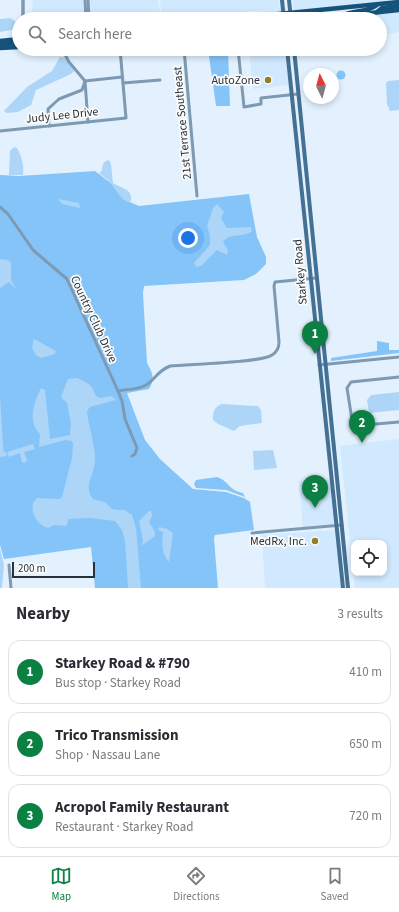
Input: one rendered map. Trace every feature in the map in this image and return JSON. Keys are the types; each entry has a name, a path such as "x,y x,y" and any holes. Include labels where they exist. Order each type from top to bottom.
{"main road":[{"path":"282,0 284,12"},
{"path":"289,0 290,12"},
{"path":"300,12 399,2"},
{"path":"353,12 372,8 378,4"},
{"path":"377,12 382,8 399,6"},
{"path":"377,12 399,10"},
{"path":"0,41 12,41"},
{"path":"0,45 12,42"},
{"path":"0,48 12,47"},
{"name":"Starkey Road","path":"289,56 319,365 343,588"},
{"name":"Starkey Road","path":"295,56 348,588"}],"street":[{"path":"23,0 23,12"},
{"path":"86,0 87,12"},
{"path":"66,56 85,81 88,122"},
{"path":"120,56 123,83 160,80"},
{"name":"21st Terrace Southeast","path":"185,56 197,196"},
{"path":"239,56 244,107 258,106 261,98 298,94"},
{"path":"85,81 122,77"},
{"path":"49,126 48,109 58,99 82,90 85,81"},
{"name":"Judy Lee Drive","path":"0,131 126,118 123,83"},
{"name":"Country Club Drive","path":"0,207 8,214 33,250 67,279 122,401 125,418 137,448 135,454 132,456"},
{"path":"118,391 142,387 148,384 162,369 170,366 259,359 274,355 278,349 279,342 274,286 276,282 316,278"},
{"path":"319,365 399,357"},
{"path":"399,377 351,382 348,384 353,426 399,422"},
{"path":"252,534 342,525"},
{"path":"9,565 11,588"}],"shaded area":[{"path":"33,0 83,0 84,12 32,12"},
{"path":"89,0 158,0 160,12 90,12"},
{"path":"160,0 279,0 279,6 277,9 242,12 161,12"},
{"path":"280,0 282,12 256,12 278,10"},
{"path":"292,0 399,0 294,11"},
{"path":"399,12 399,32 387,34 387,13"},
{"path":"0,19 12,19 12,30 0,32"},
{"path":"209,56 228,56 230,106 216,106"},
{"path":"250,56 285,56 289,85 253,89"},
{"path":"60,57 66,58 74,71 71,74 36,90 31,105 18,112 7,113 4,111 27,87 52,71"},
{"path":"341,70 346,75 343,79 339,79 339,71"},
{"path":"399,80 399,110 390,111 387,104 386,83 388,81"},
{"path":"14,147 17,148 21,158 23,175 9,175 10,151"},
{"path":"109,160 111,164 113,183 128,191 131,201 128,202 118,194 109,181 99,173 102,171 104,163"},
{"path":"95,171 112,184 123,199 139,206 249,194 257,237 266,257 266,264 256,274 244,280 144,286 143,293 147,363 151,370 153,379 149,389 127,393 145,440 160,459 193,489 226,492 244,498 250,502 254,530 215,535 214,539 218,588 95,588 91,547 4,559 0,545 0,175 19,176"},
{"path":"58,199 79,203 80,208 62,204"},
{"path":"217,204 224,212 221,218 227,228 251,227 252,231 229,237 223,242 228,250 227,255 217,250 201,266 196,267 194,263 210,245 210,236 207,226 213,208"},
{"path":"0,259 8,260 11,263 11,280 17,290 9,282 0,288"},
{"path":"303,285 306,287 308,304 301,302 299,293 300,286"},
{"path":"34,339 56,351 55,354 41,358 36,355 32,348"},
{"path":"377,341 389,343 389,350 399,350 399,353 331,361 331,358 377,351"},
{"path":"77,378 89,384 96,396 100,398 112,396 116,400 90,407 87,411 95,454 94,467 89,483 89,491 93,499 105,502 112,509 125,510 132,515 136,528 141,588 128,588 125,541 122,530 115,521 90,518 69,519 66,526 54,525 48,528 40,524 34,516 33,506 37,498 59,499 62,497 72,458 73,444 72,441 66,440 39,447 40,434 36,429 33,418 36,399 41,388 45,390 50,439 70,435 71,424 67,403 61,397 68,379"},
{"path":"399,392 399,410 369,413 367,400 371,395"},
{"path":"0,397 3,445 4,452 6,452 7,456 0,457"},
{"path":"222,404 258,406 261,410 262,423 240,426 234,431 218,424 213,420 214,410"},
{"path":"399,439 399,588 355,588 354,576 387,576 387,540 351,540 351,550 340,446"},
{"path":"33,444 35,449 24,452 27,460 25,463 22,462 20,453 9,457 7,452"},
{"path":"273,450 277,468 254,470 253,451"},
{"path":"217,477 224,480 238,492 243,493 245,497 226,490 196,488 194,484 196,480"},
{"path":"330,479 335,524 303,527 299,481"},
{"path":"149,511 151,511 152,516 149,522 155,532 155,536 141,546 143,541 139,521"},
{"path":"159,527 167,529 173,533 169,562 163,552 163,532 158,530"},
{"path":"335,530 341,588 265,588 262,535"},
{"path":"0,548 4,565 2,588 0,588"}],"place":[{"name":"AutoZone","path":"268,80"},
{"name":"Starkey Road & #790","path":"315,354"},
{"name":"Trico Transmission","path":"362,443"},
{"name":"Acropol Family Restaurant","path":"315,508"},
{"name":"MedRx, Inc.","path":"315,541"}]}
